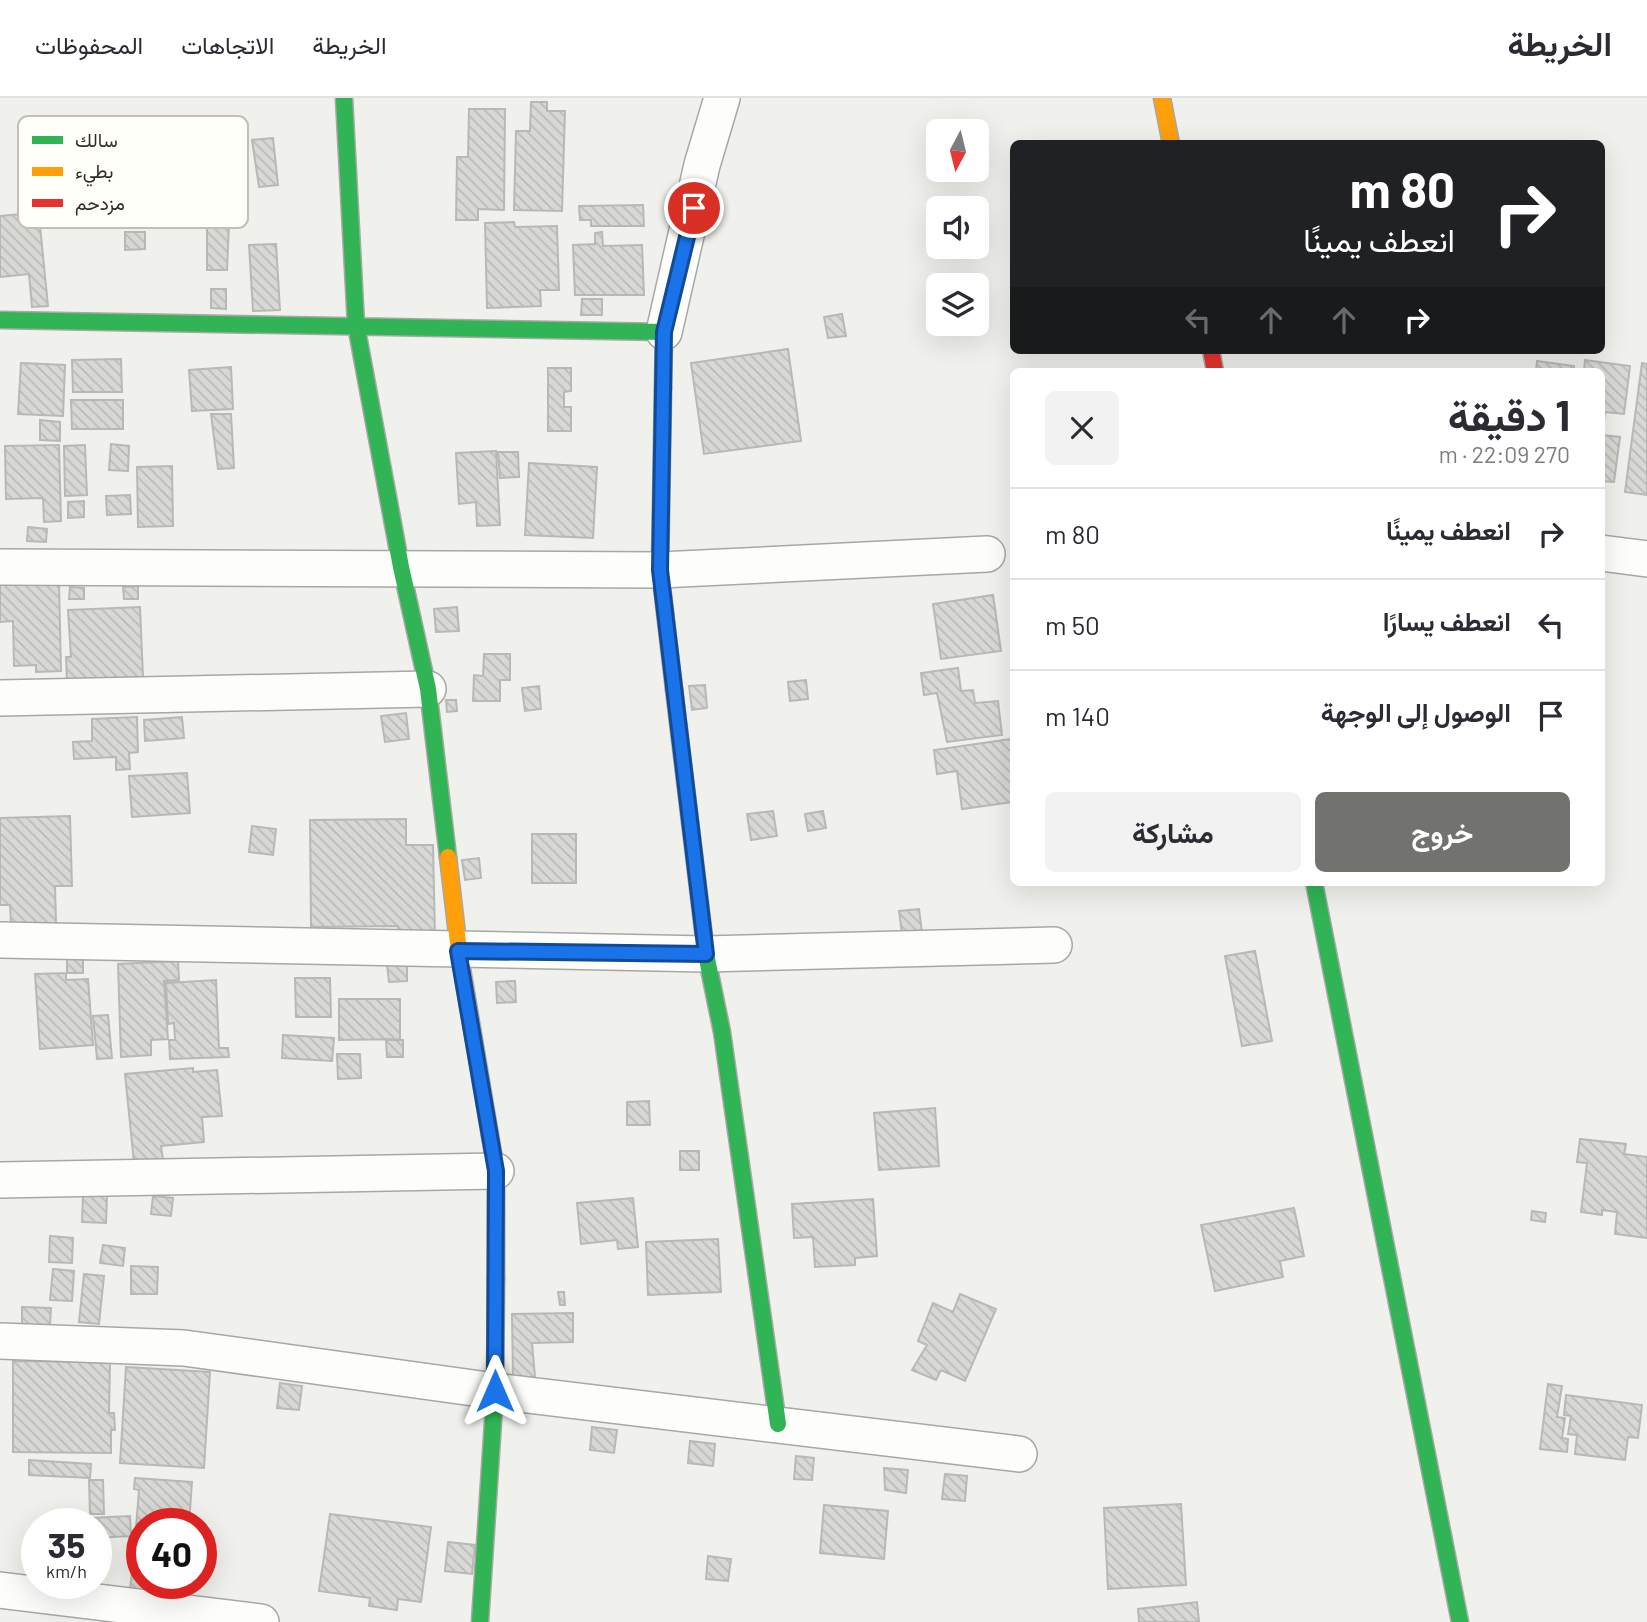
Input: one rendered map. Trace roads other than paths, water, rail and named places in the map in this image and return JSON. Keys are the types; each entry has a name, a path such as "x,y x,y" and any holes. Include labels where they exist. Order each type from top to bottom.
{"street":[{"path":"344,98 356,325 401,567 428,689 458,951 496,1171 495,1391 480,1622"},
{"path":"722,98 702,165 664,332 660,570 706,954 732,1100 778,1424"},
{"path":"1162,98 1170,140"},
{"path":"0,320 664,332"},
{"path":"0,567 660,570 987,554"},
{"path":"1605,554 1647,559"},
{"path":"0,698 428,689"},
{"path":"1315,886 1460,1622"},
{"path":"0,940 706,954 1054,945"},
{"path":"0,1180 496,1171"},
{"path":"0,1341 184,1348 495,1391 1018,1454"},
{"path":"0,1590 261,1622"}]}
